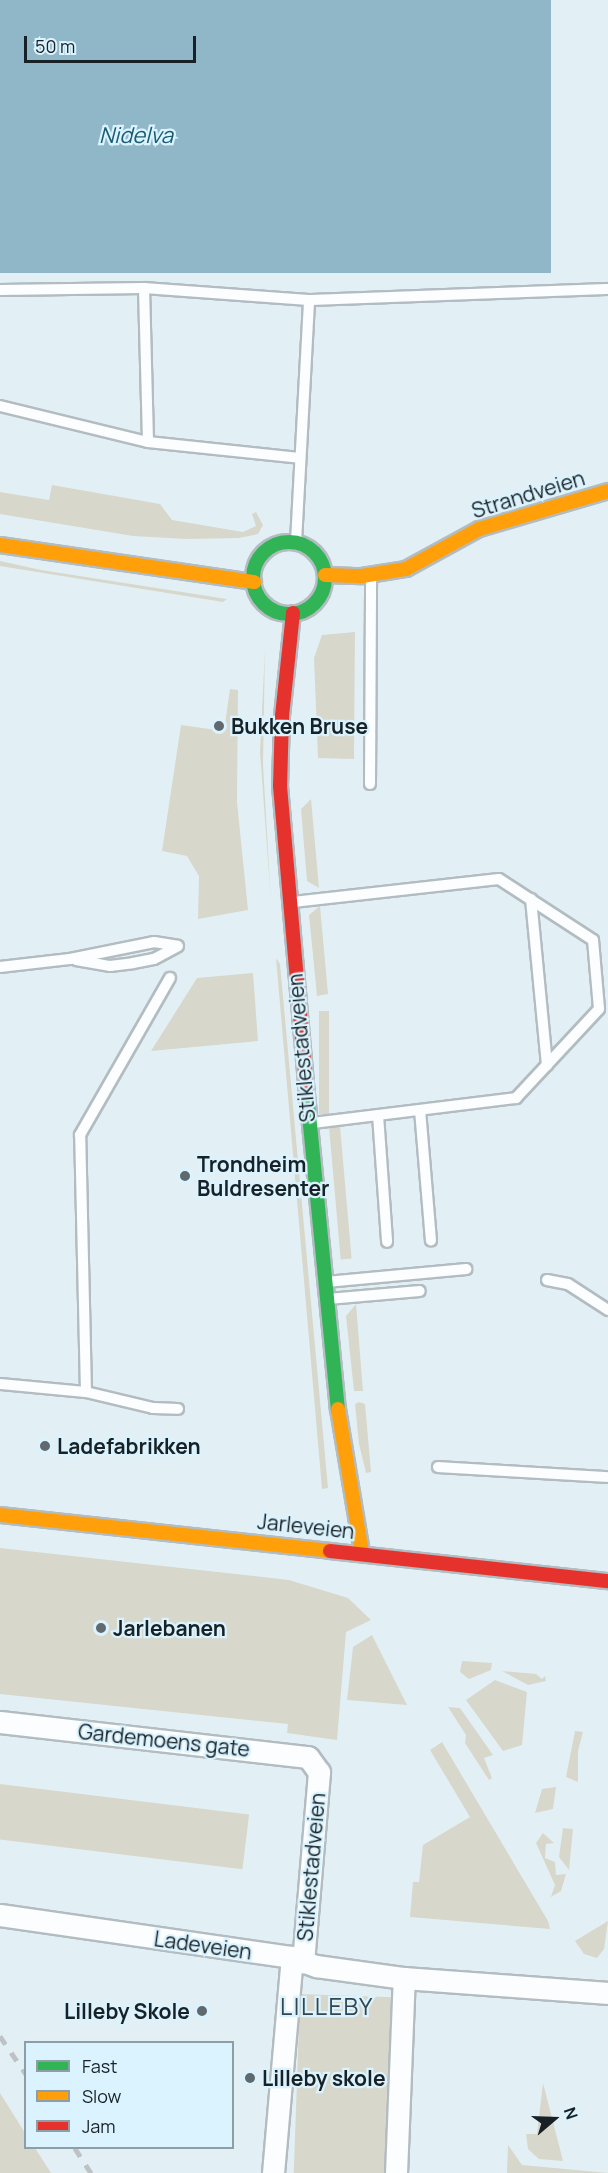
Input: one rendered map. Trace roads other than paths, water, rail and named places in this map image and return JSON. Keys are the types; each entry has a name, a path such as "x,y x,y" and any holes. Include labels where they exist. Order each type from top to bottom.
{"main road":[{"name":"Strandveien","path":"325,575 371,575 406,569 495,522 608,491"},
{"path":"296,542 318,556 325,575 319,597 308,608 293,613 267,606 254,582 257,563 269,548 296,542"},
{"path":"0,545 254,582"},
{"name":"Stiklestadveien","path":"293,613 282,716 280,786 323,1282 344,1460 362,1553"},
{"name":"Jarleveien","path":"0,1515 608,1581"}],"street":[{"name":"Gardemoens gate","path":"0,1722 308,1756 319,1772"},
{"name":"Stiklestadveien","path":"273,2173 319,1772"},
{"name":"Ladeveien","path":"0,1916 297,1959 404,1978 608,1993"},
{"path":"396,2173 404,1978"}],"lane":[{"path":"144,288 148,442"},
{"path":"0,290 144,288 309,300 608,288"},
{"path":"296,542 309,300"},
{"path":"0,406 148,442 299,458"},
{"path":"370,784 371,575"},
{"path":"289,902 499,879 593,940 599,1009 516,1098 308,1124"},
{"path":"531,899 547,1065"},
{"path":"0,967 70,959 154,942 178,946 154,959 110,966 70,959"},
{"path":"86,1392 80,1135 170,978"},
{"path":"420,1110 431,1241"},
{"path":"378,1115 387,1242"},
{"path":"323,1282 466,1269"},
{"path":"547,1280 568,1284 608,1310"},
{"path":"326,1299 420,1291"},
{"path":"0,1384 86,1392 153,1408 178,1409"},
{"path":"438,1467 608,1477"}],"water":[{"name":"Nidelva","path":"0,0 551,0 551,273 0,273"}],"railway":[{"path":"0,2036 24,2071"},
{"path":"76,2149 91,2173"}],"place":[{"name":"Bukken Bruse","path":"219,726"},
{"name":"Trondheim Buldresenter","path":"185,1176"},
{"name":"Ladefabrikken","path":"45,1446"},
{"name":"Jarlebanen","path":"101,1628"},
{"name":"Lilleby Skole","path":"202,2011"},
{"name":"Lilleby skole","path":"250,2078"}],"district":[{"name":"LILLEBY","path":"327,2006"}]}
